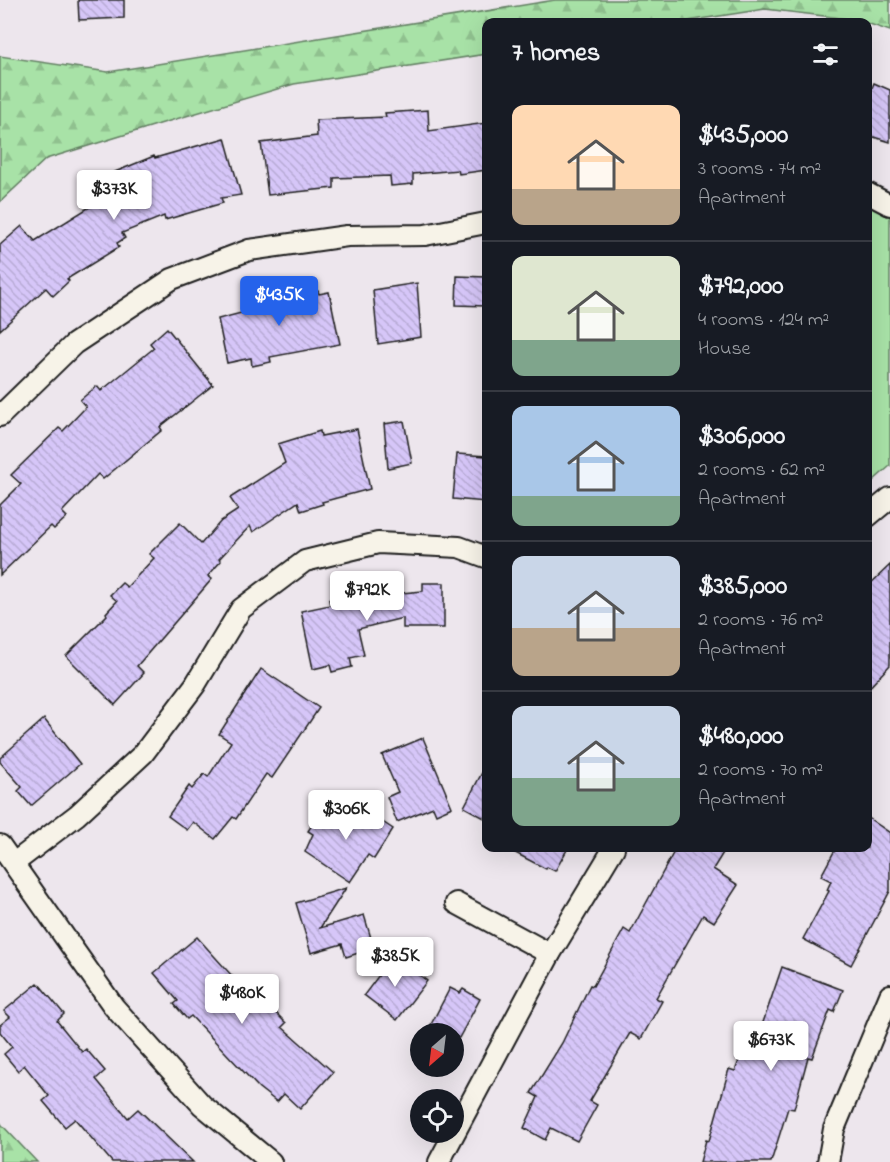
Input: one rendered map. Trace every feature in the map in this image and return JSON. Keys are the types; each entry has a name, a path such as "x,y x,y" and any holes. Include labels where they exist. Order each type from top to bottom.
{"street":[{"path":"872,196 890,205"},
{"path":"0,416 74,344 172,279 249,250 347,236 425,235 482,224"},
{"path":"872,513 890,498"},
{"path":"14,862 77,815 143,754 195,685 241,609 305,561 378,543 459,547 482,556"},
{"path":"0,845 114,1007 202,1105 271,1162"},
{"path":"438,1162 550,954 612,852"},
{"path":"456,903 550,954"},
{"path":"828,1162 834,1129 890,995"}],"green space":[{"path":"555,0 890,0 890,31 872,25 872,18 841,18 765,9 707,18 482,18 482,55 294,84 166,122 46,159 0,202 0,56 108,72"},
{"path":"872,205 890,215 890,466 872,482"},
{"path":"0,1122 2,1125 37,1162 0,1162"}],"building":[{"path":"78,0 124,0 124,18 79,20"},
{"path":"874,83 890,90 890,142 872,137 872,88"},
{"path":"428,110 429,131 482,124 482,171 459,174 458,170 413,174 413,184 391,186 390,176 334,178 334,188 268,195 261,143 317,136 316,120 386,117 385,113"},
{"path":"225,138 241,195 221,198 223,203 165,220 164,216 122,233 125,238 117,243 119,247 67,279 69,281 53,296 46,288 0,330 0,245 22,226 35,241 122,187 115,172 154,156 155,158"},
{"path":"457,276 482,277 482,306 456,305"},
{"path":"417,283 421,337 378,344 373,290"},
{"path":"318,291 319,294 329,292 340,344 270,357 271,362 252,366 251,358 227,363 218,319 249,311 246,297 269,292 271,301"},
{"path":"167,328 213,385 160,427 162,430 103,479 98,474 62,512 67,517 54,529 51,526 0,575 0,505 21,484 11,475 59,428 63,431 86,407 80,400 97,386 101,391 154,348 150,343"},
{"path":"404,421 412,463 388,468 384,424"},
{"path":"357,429 370,489 322,502 323,504 301,511 298,502 253,532 250,526 219,559 221,561 208,576 212,579 137,666 144,673 115,705 66,656 107,615 106,613 117,601 110,595 122,583 127,587 154,558 149,554 180,523 201,544 221,521 238,510 230,498 285,463 278,444 320,431 321,436"},
{"path":"457,454 482,456 482,502 453,499"},
{"path":"890,565 890,665 872,685 872,582"},
{"path":"423,583 444,583 444,628 403,628 403,618 358,629 364,655 350,658 352,667 332,672 330,665 313,669 301,611 330,605 329,599 349,595 351,603 391,594 423,591"},
{"path":"261,669 319,708 272,778 266,774 236,819 233,817 215,839 193,822 187,830 168,816 189,786 192,789 204,774 208,777 231,742 219,734"},
{"path":"44,719 80,764 31,806 18,791 22,787 0,762 0,758"},
{"path":"423,738 452,807 436,814 433,807 397,822 387,797 398,792 382,755"},
{"path":"482,773 482,817 464,807"},
{"path":"335,805 356,819 363,809 393,829 374,859 368,855 350,882 305,852 313,834 308,831 319,814 326,819"},
{"path":"872,820 890,833 890,891 851,965 803,939 829,891 827,890 831,881 821,876 834,852 872,852"},
{"path":"514,852 566,852 555,871 547,867 546,869"},
{"path":"674,852 724,852 713,869 738,885 714,922 703,915 656,998 662,1001 641,1039 630,1033 590,1101 597,1105 577,1141 551,1128 545,1140 524,1128 538,1097 531,1093 562,1043 590,985 593,986 624,929 630,933"},
{"path":"346,888 320,928 364,915 374,948 346,957 342,944 311,953 296,903"},
{"path":"197,937 242,987 246,983 286,1023 282,1027 333,1072 300,1109 284,1094 277,1102 259,1088 191,1016 187,1019 174,1004 178,1001 154,973"},
{"path":"394,955 427,981 397,1020 364,995"},
{"path":"782,967 843,990 834,1012 830,1010 812,1058 808,1057 794,1109 788,1108 771,1162 700,1162 706,1140 709,1141 729,1069 735,1071 747,1040 756,1043"},
{"path":"38,983 64,1014 57,1021 82,1052 86,1049 105,1071 96,1079 128,1118 138,1109 193,1162 112,1162 75,1119 65,1127 43,1101 49,1096 24,1065 18,1071 4,1054 12,1047 0,1032 0,1025 10,1017 4,1011"},
{"path":"450,988 460,993 463,989 480,999 464,1029 464,1023 432,1023"}]}
